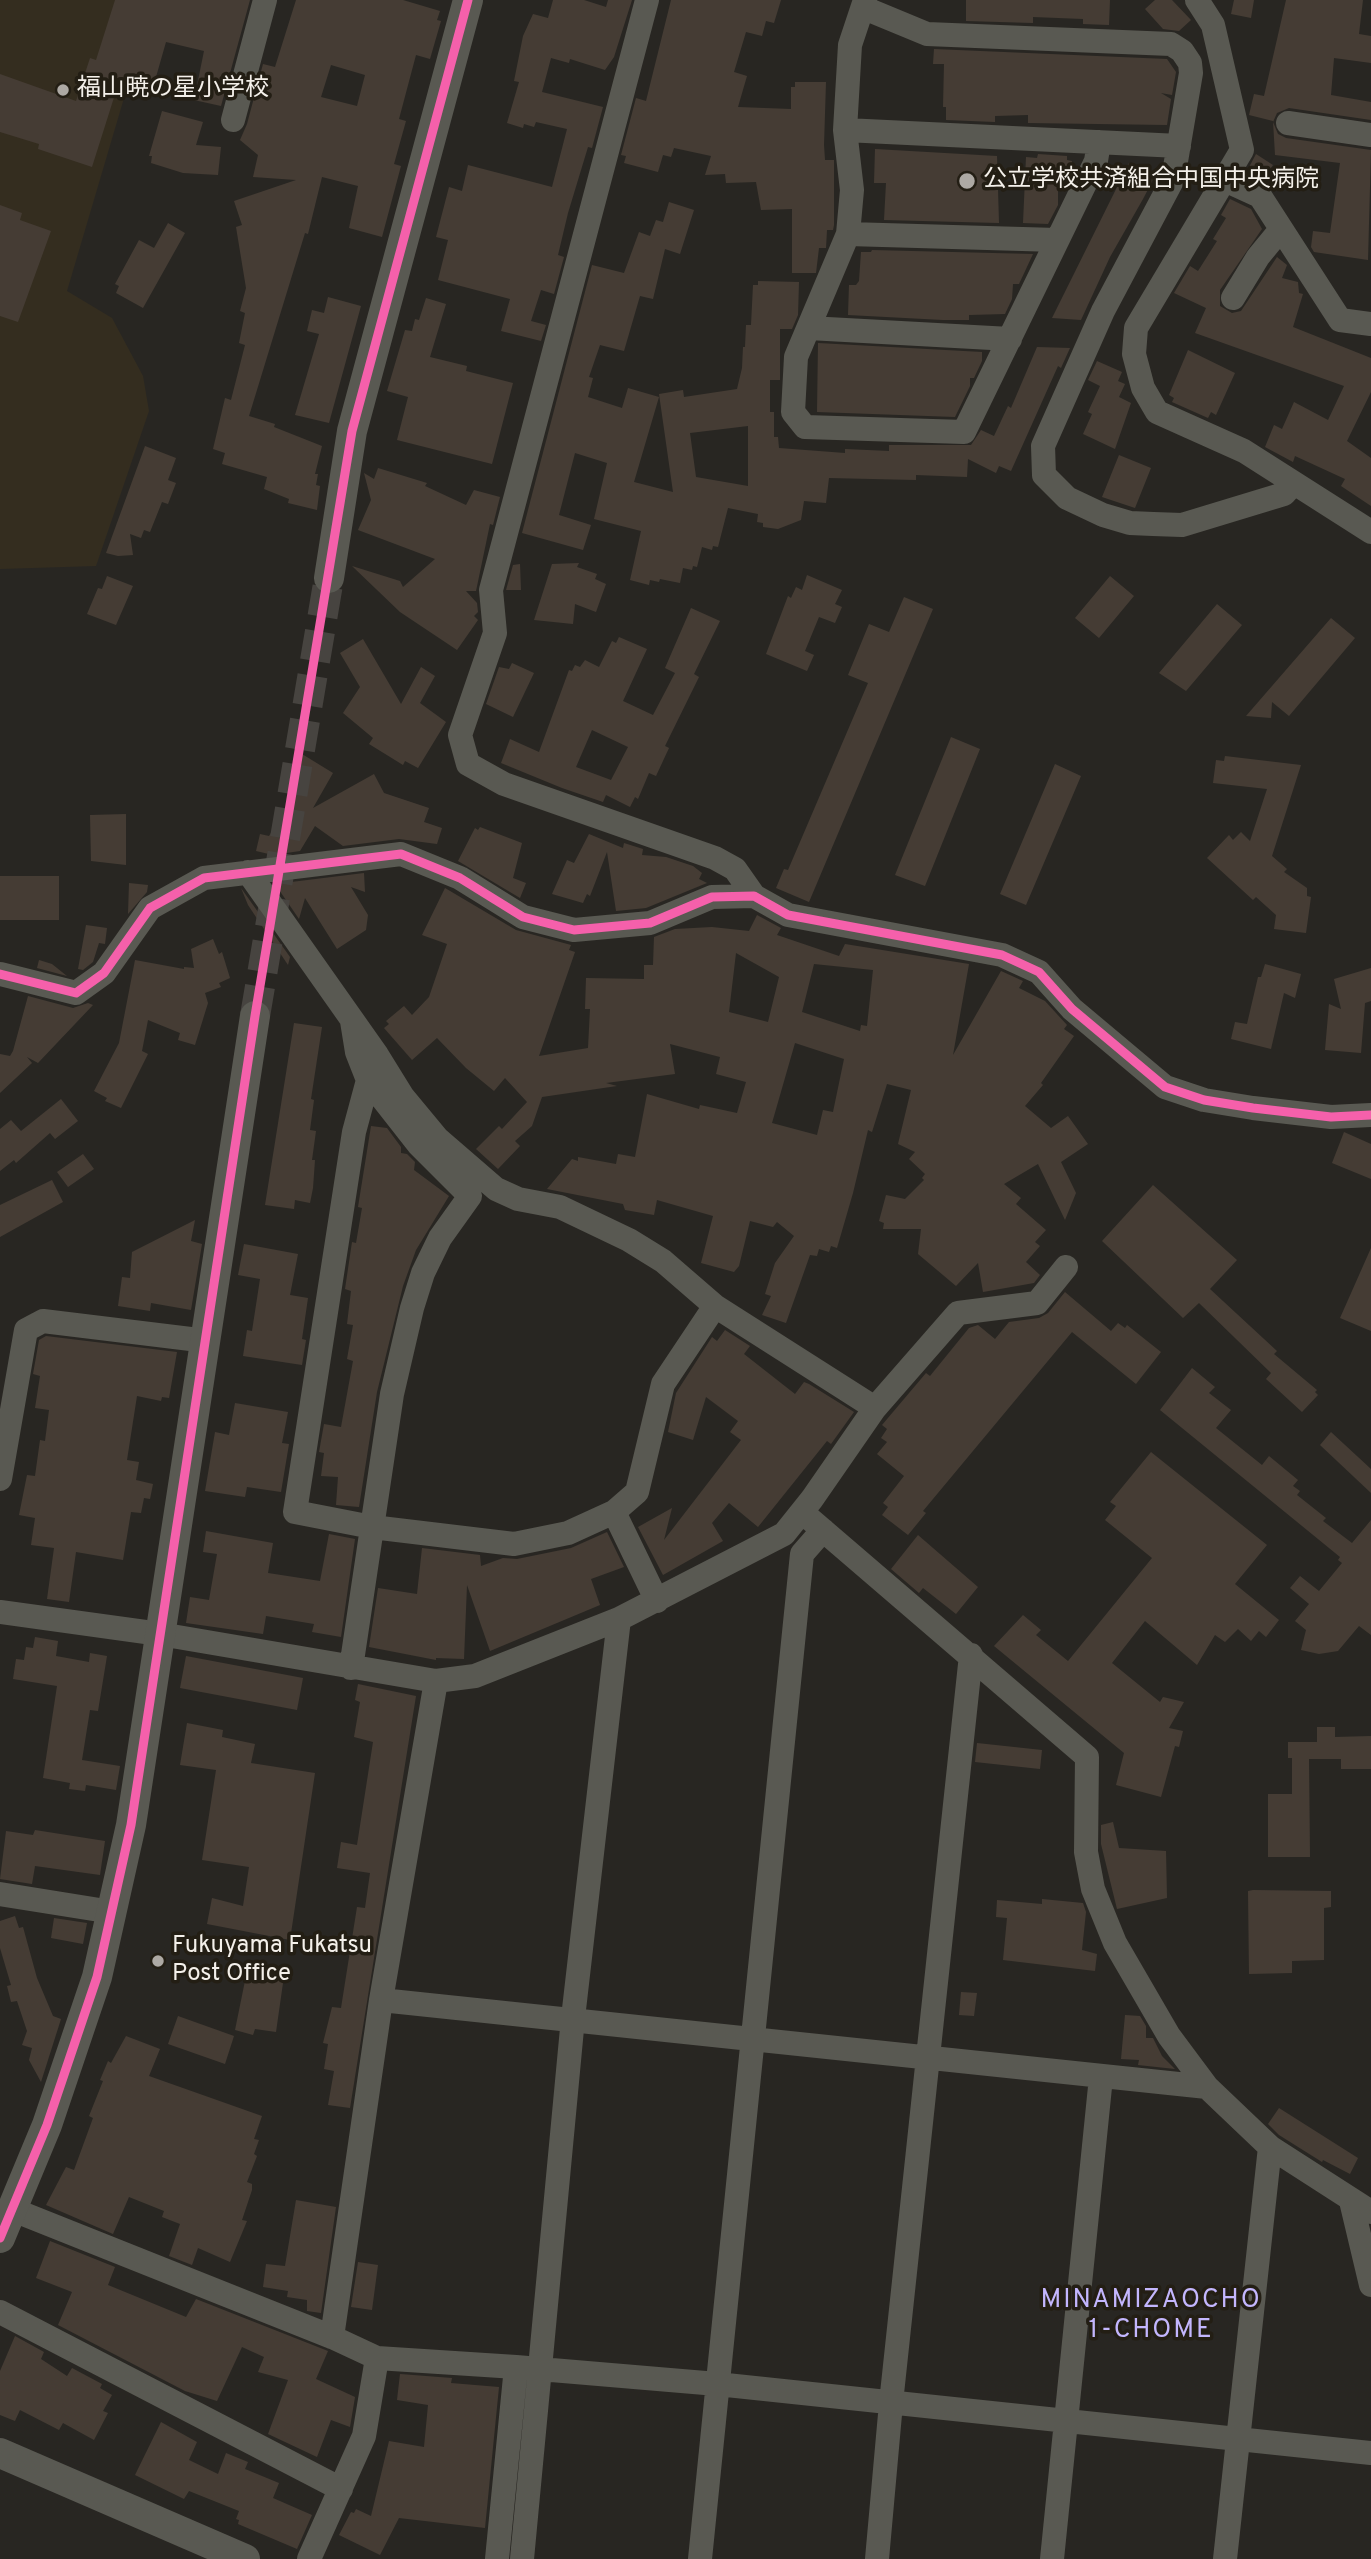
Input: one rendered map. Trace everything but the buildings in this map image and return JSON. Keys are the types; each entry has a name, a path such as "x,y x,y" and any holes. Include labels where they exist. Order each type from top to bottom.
{"street":[{"path":"233,120 265,0"},
{"path":"329,578 352,431 468,0"},
{"path":"647,0 491,590 495,634 460,735 468,764 504,784 715,858 735,869 754,896 788,915 1002,955 1038,972 1072,1009 1165,1087 1203,1100 1253,1108 1331,1117 1371,1115"},
{"path":"1198,0 1213,25 1242,150 1136,328 1134,354 1143,388 1157,412 1244,451 1371,532"},
{"path":"1099,142 1096,161 964,432 805,426 793,412 796,357 848,234 852,190 845,130 850,45 865,4 928,34 1171,44 1182,51 1190,63 1191,73 1173,179 1103,311 1043,446 1044,475 1067,498 1103,515 1130,523 1153,524 1182,524 1284,494 1293,484"},
{"path":"1288,123 1371,135"},
{"path":"845,130 1179,146"},
{"path":"1225,180 1260,196 1340,320 1371,324"},
{"path":"1233,298 1258,257 1281,229"},
{"path":"848,234 1057,240"},
{"path":"809,328 1010,338"},
{"path":"0,974 76,993 104,973 150,908 204,878 401,853 460,878 523,917 574,930 650,923 712,897 754,896"},
{"path":"248,872 403,1097 437,1138 496,1189 518,1199 560,1208 629,1240 663,1261 715,1306 875,1408"},
{"path":"0,2238 47,2125 97,1977 131,1825 256,1016"},
{"path":"351,1668 391,1394 412,1308 423,1273 440,1238 470,1196 419,1145 368,1080 357,1052 352,1021"},
{"path":"368,1080 354,1132 295,1512 372,1527 514,1544 568,1533 614,1512 637,1492 663,1384 715,1306"},
{"path":"0,1612 160,1634 436,1681 475,1676 619,1619 784,1534 875,1408 958,1313 1037,1303 1066,1267"},
{"path":"0,1479 26,1330 43,1321 207,1341"},
{"path":"614,1512 657,1601"},
{"path":"802,1512 1087,1757 1086,1852 1098,1905 1133,1977 1169,2036 1207,2087 1270,2147 1361,2206 1371,2285"},
{"path":"699,2559 802,1554 823,1530"},
{"path":"497,2559 528,2368 573,2018 619,1619"},
{"path":"877,2559 891,2403 930,2059 971,1655"},
{"path":"332,2337 381,2000 436,1681"},
{"path":"0,1894 112,1912"},
{"path":"381,2000 573,2018 930,2059 1207,2087"},
{"path":"1052,2559 1101,2077"},
{"path":"1226,2559 1270,2147"},
{"path":"11,2209 332,2337 377,2358 717,2384 1371,2453"},
{"path":"0,2312 341,2489"},
{"path":"309,2559 364,2436 377,2358"},
{"path":"522,2559 528,2368"},
{"path":"0,2453 245,2559"}],"shaded area":[{"path":"0,0 153,0 67,291 112,318 143,376 149,411 96,566 0,569"}],"tunnel":[{"path":"255,1016 329,578"}],"cycle path":[{"path":"0,2238 47,2125 97,1977 131,1825 255,1016 352,431 468,0"},
{"path":"0,974 76,993 104,973 150,908 204,878 401,854 460,878 523,917 574,930 650,923 712,897 754,896 788,915 1002,955 1039,972 1072,1009 1165,1087 1204,1100 1253,1108 1331,1117 1371,1115"}],"place":[{"name":"福山暁の星小学校","path":"63,90"},
{"name":"公立学校共済組合中国中央病院","path":"967,181"},
{"name":"Fukuyama Fukatsu Post Office","path":"158,1961"}],"district":[{"name":"MINAMIZAOCHO 1-CHOME","path":"1151,2317"}]}
